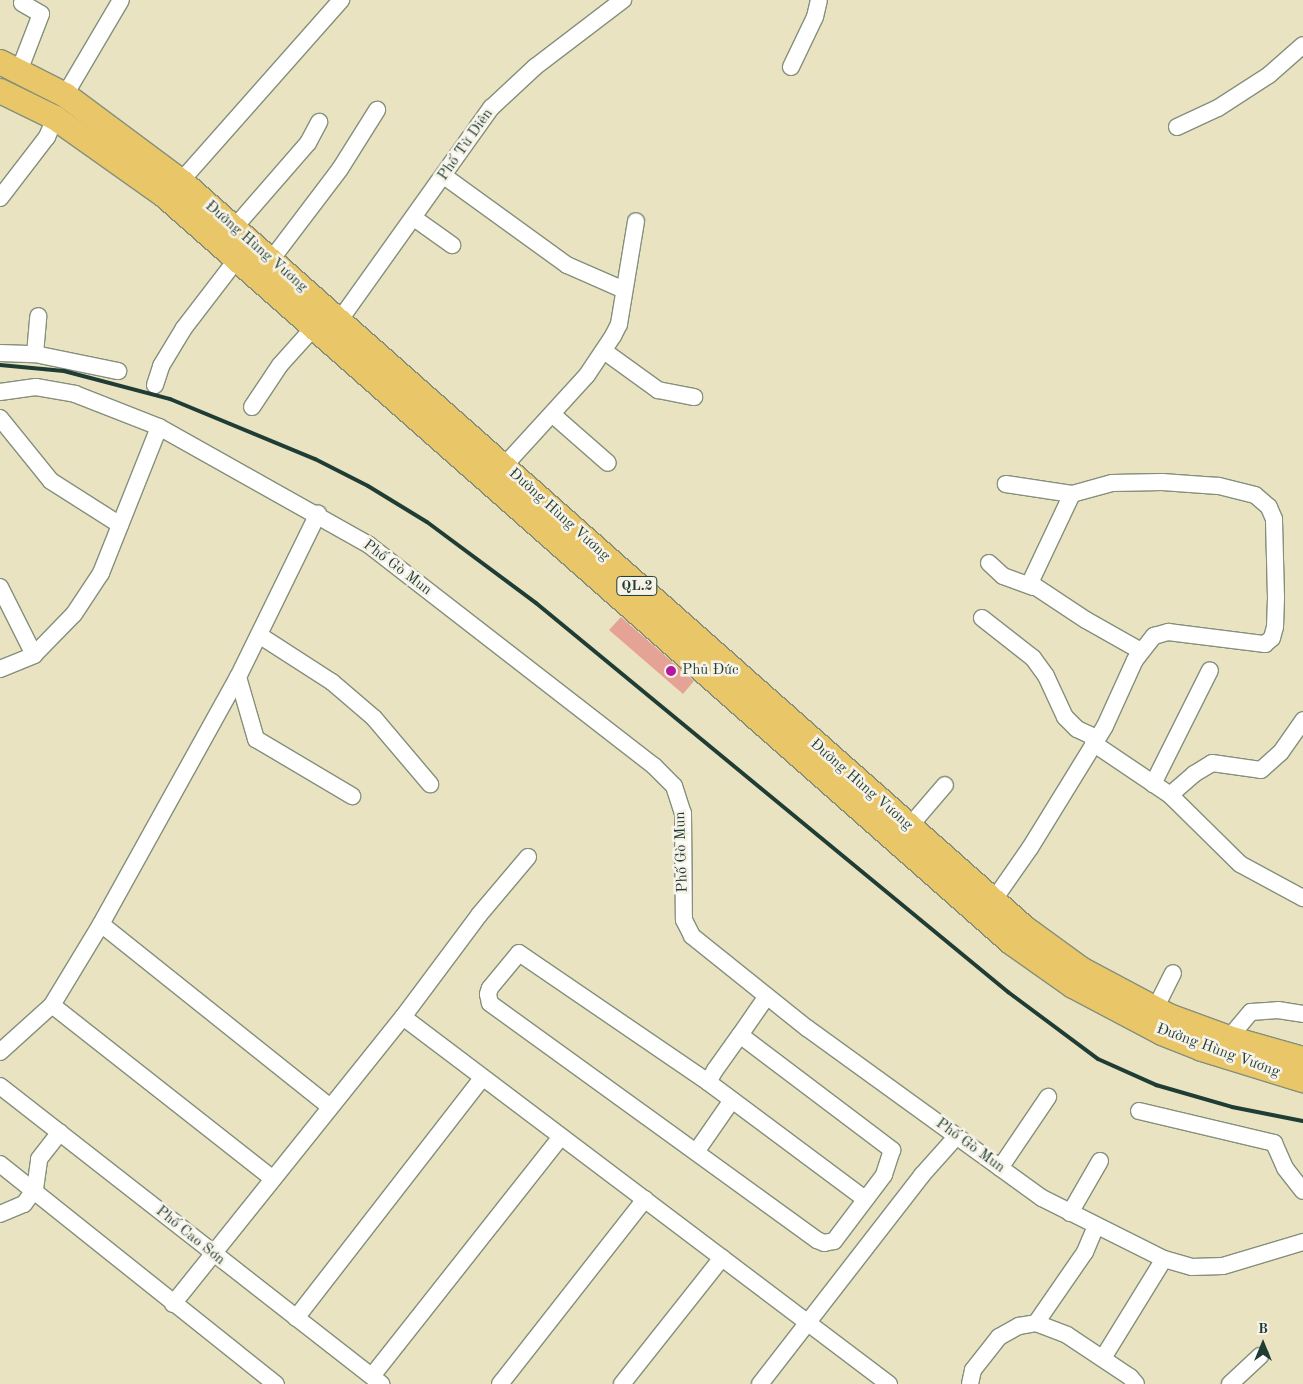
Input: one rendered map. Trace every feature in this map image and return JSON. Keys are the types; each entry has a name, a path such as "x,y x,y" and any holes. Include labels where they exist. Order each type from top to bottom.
{"highway":[{"name":"Đường Hùng Vương","path":"10,66 65,95 181,181 993,901 1081,969 1155,1009 1229,1038 1303,1058"},
{"name":"Đường Hùng Vương","path":"0,91 55,118 165,196 315,326 1012,943 1073,986 1162,1033 1202,1049 1303,1080"}],"street":[{"path":"65,95 121,0"},
{"path":"181,181 341,0"},
{"name":"Phố Từ Diên","path":"340,321 491,108 535,67 623,0"},
{"path":"791,67 815,17 818,0"},
{"path":"10,66 44,7 22,3"},
{"path":"1177,126 1218,108 1269,75 1303,45"},
{"path":"271,260 340,169 377,110"},
{"path":"0,198 47,137 55,118"},
{"path":"234,228 308,143 319,122"},
{"path":"444,176 567,265 624,290"},
{"path":"414,218 452,245"},
{"path":"504,466 552,414 604,352 619,324 636,221"},
{"path":"155,384 161,366 184,328 237,259"},
{"path":"34,354 38,316"},
{"path":"252,407 280,365 315,326"},
{"path":"0,352 34,354 118,371"},
{"path":"604,352 658,390 694,398"},
{"name":"Phố Gò Mun","path":"0,392 36,387 75,394 159,427 318,514 369,545 654,766 674,786 683,813 686,928 767,996 956,1137 1042,1198 1164,1259 1192,1267 1223,1266 1303,1242"},
{"path":"552,414 608,463"},
{"path":"0,418 51,481 120,525"},
{"path":"0,670 34,655 74,614 101,573 159,427"},
{"path":"993,901 1030,848 1095,741 1141,651 1154,636 1168,632 1265,644 1272,638 1275,626 1276,554 1274,519 1269,507 1255,495 1239,489 1162,482 1112,483 1072,494 1006,484"},
{"path":"1033,587 1031,578 1072,494"},
{"path":"0,1052 52,1005 101,924 238,677 318,514"},
{"path":"989,564 1003,576 1033,587 1141,651"},
{"path":"0,587 34,655"},
{"path":"982,618 1033,658 1046,676 1065,717 1077,729 1170,795 1240,864 1303,898"},
{"path":"259,635 332,682 374,718 430,784"},
{"path":"1153,784 1210,670"},
{"path":"238,677 256,739 352,796"},
{"path":"1170,795 1212,762 1261,770 1281,752 1303,720"},
{"path":"909,827 944,785"},
{"path":"173,1304 214,1255 329,1106 403,1017 479,915 528,857"},
{"path":"101,924 329,1106"},
{"path":"740,1034 892,1150 884,1174 834,1241 824,1244 490,1003 490,988 519,953 708,1082 864,1199"},
{"path":"1155,1009 1173,973"},
{"path":"708,1082 767,996"},
{"path":"52,1005 273,1179"},
{"path":"1229,1038 1251,1012 1278,1010 1303,1014"},
{"path":"403,1017 645,1199 807,1324 889,1384"},
{"path":"296,1318 482,1078"},
{"name":"Phố Cao Sơn","path":"0,1086 214,1255 377,1380"},
{"path":"1000,1168 1048,1097"},
{"path":"696,1152 732,1100"},
{"path":"1139,1111 1267,1140 1276,1145 1285,1168 1303,1190"},
{"path":"0,1214 24,1204 34,1189 40,1158 60,1132"},
{"path":"377,1380 561,1137"},
{"path":"760,1384 922,1175 956,1137"},
{"path":"1070,1213 1100,1161"},
{"path":"0,1164 34,1189 173,1304 276,1384"},
{"path":"500,1384 645,1199"},
{"path":"1036,1323 1085,1252 1096,1226"},
{"path":"622,1384 722,1258"},
{"path":"1102,1358 1164,1259"},
{"path":"970,1384 973,1370 999,1337 1019,1326 1036,1323 1068,1335 1136,1384"},
{"path":"1230,1384 1260,1356"}],"building":[{"path":"621,617 694,681 683,694 609,630"}],"railway":[{"path":"0,365 64,371 170,399 315,459 368,486 427,522 536,603 1008,992 1098,1059 1156,1085 1232,1107 1303,1121"}],"place":[{"name":"Phủ Đức","path":"671,671"}]}
